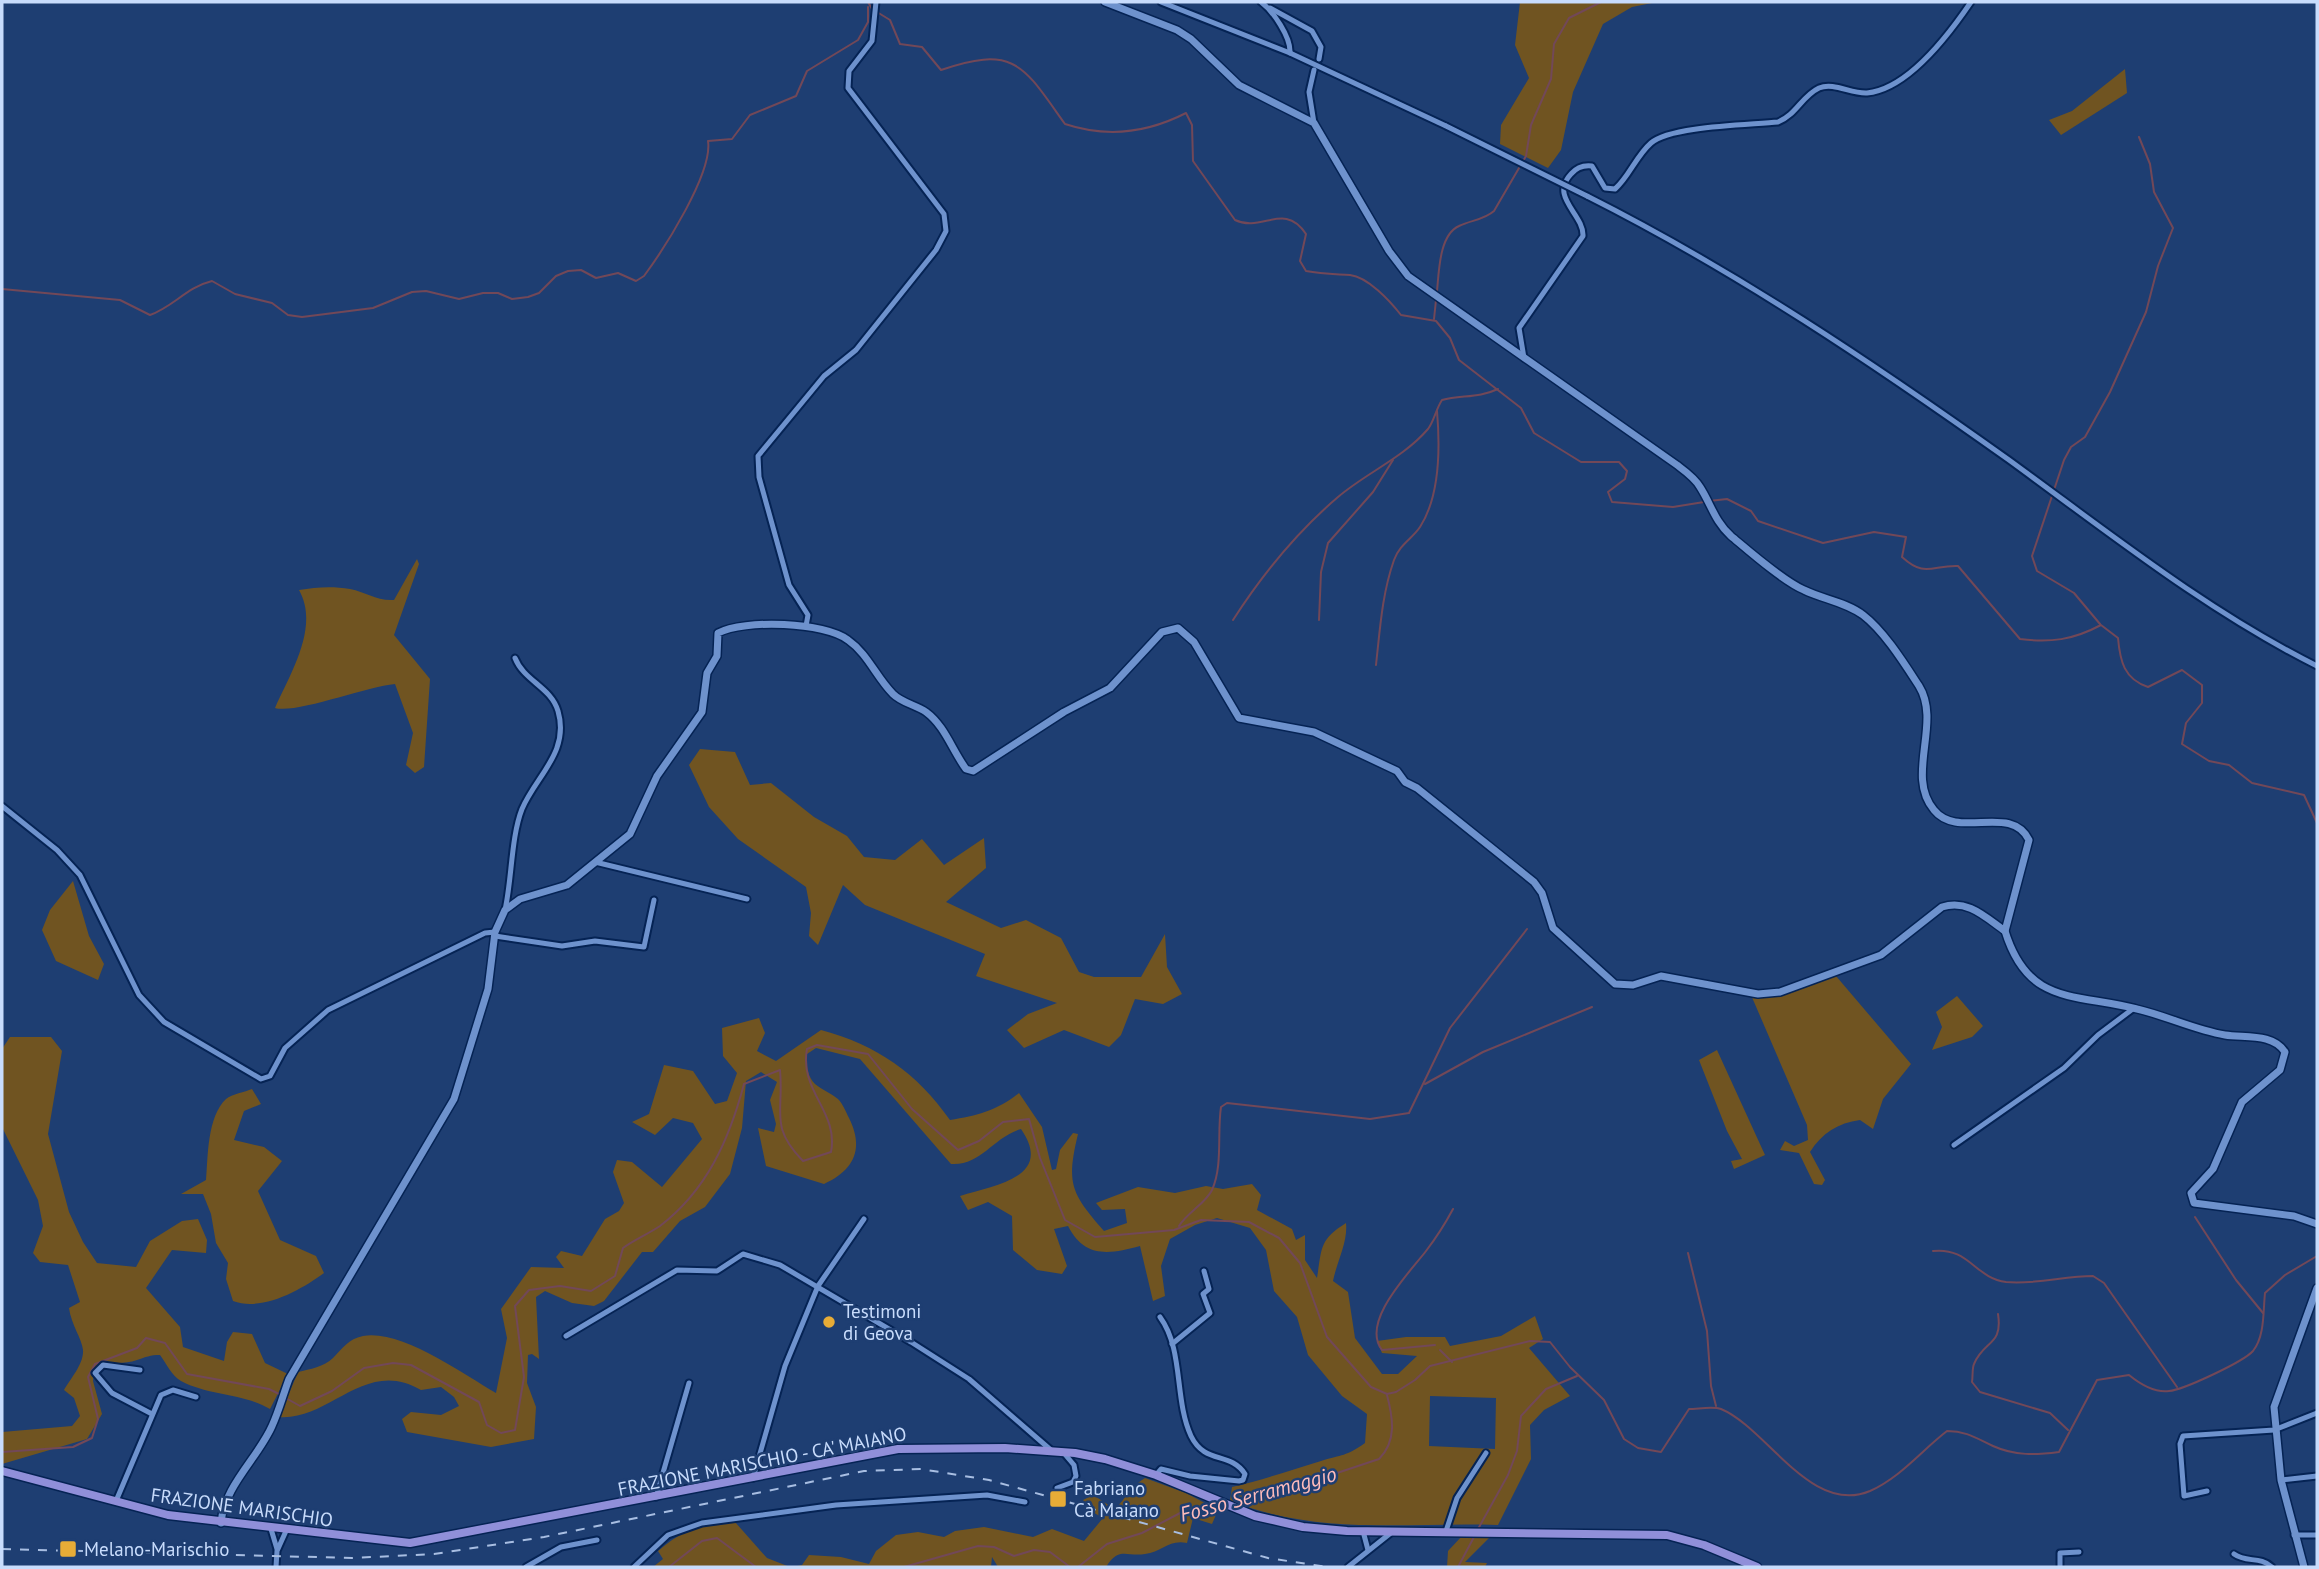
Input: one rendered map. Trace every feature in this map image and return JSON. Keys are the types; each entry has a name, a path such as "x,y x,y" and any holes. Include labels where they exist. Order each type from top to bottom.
{"main road":[{"name":"FRAZIONE MARISCHIO - CA' MAIANO","path":"481,1532 898,1449 931,1447 1052,1451"},
{"path":"1052,1451 1105,1459 1156,1475 1255,1516 1303,1527 1379,1532 1667,1535 1704,1545 1757,1567"},
{"name":"FRAZIONE MARISCHIO","path":"2,1471 168,1515 221,1523 410,1544 481,1532"}],"street":[{"path":"806,626 808,615 789,585 759,477 758,456 824,376 856,350 936,250 946,231 944,214 848,88 849,71 872,41 876,2"},
{"path":"1105,2 1177,30 1239,85 1314,123"},
{"path":"1161,2 1290,53 1446,126 1640,223 1765,296 1899,382 2245,625 2317,666"},
{"path":"1261,2 1312,31 1321,47 1319,59"},
{"path":"1524,359 1519,328 1583,236 1580,222 1564,195 1567,179 1577,169 1592,166 1605,188 1615,190 1642,152 1652,142 1668,133 1778,122 1796,112 1810,95 1825,86 1856,92 1877,90 1892,83 1937,48 1971,2"},
{"path":"1270,8 1289,43 1290,53"},
{"path":"1314,71 1309,92 1314,123 1398,265 1424,289 1677,465 1700,485 1717,521 1734,538 1791,583 1854,609 1881,635 1925,698 1928,723 1923,778 1929,803 1936,813 1958,825 2009,824 2026,835 2029,845 2005,931"},
{"path":"505,909 520,898 566,885 630,834 657,776 702,712 707,673 717,656 718,633 742,624 806,626 849,640 864,654 892,693 932,718 954,745 966,769 973,771 1064,712 1110,688 1162,632 1173,628 1184,631 1194,642 1239,718 1314,732 1397,771 1405,782 1417,788 1534,882 1542,893 1547,919 1553,928 1615,984 1623,986 1661,976 1758,994 1780,992 1868,961 1942,907 1964,904 2005,931 2018,960 2041,987 2070,998 2134,1008 2208,1031 2262,1038 2280,1045 2285,1060 2280,1070 2242,1102 2213,1169 2195,1187 2191,1197 2200,1205 2294,1216 2317,1224"},
{"path":"221,1523 222,1514 242,1472 272,1427 286,1386 454,1099 488,989 495,934 505,909 522,810 549,770 559,740 559,713 551,696 520,670 515,658"},
{"path":"2,806 57,850 80,875 139,995 164,1022 261,1079 270,1076 285,1048 328,1010 485,933 562,946 595,941 644,947 654,900"},
{"path":"595,862 747,899"},
{"path":"1954,1145 2063,1068 2098,1035 2134,1008"},
{"path":"753,1478 785,1366 818,1286 864,1219"},
{"path":"566,1336 677,1270 717,1271 743,1254 780,1265 818,1286 969,1379 1052,1451"},
{"path":"1172,1343 1210,1313 1203,1294 1209,1289 1204,1271"},
{"path":"2304,1567 2281,1480 2274,1430 2276,1394 2317,1288"},
{"path":"1156,1475 1161,1469 1190,1476 1239,1481 1245,1478 1242,1470 1234,1463 1204,1454 1198,1449 1185,1422 1172,1343 1160,1317"},
{"path":"141,1370 103,1365 95,1373 105,1388 152,1414"},
{"path":"656,1497 689,1383"},
{"path":"116,1501 161,1395 168,1391 196,1397"},
{"path":"2207,1491 2184,1496 2180,1444 2183,1436 2274,1430 2317,1413"},
{"path":"1057,1488 1073,1482 1076,1476 1071,1461 1063,1452"},
{"path":"1446,1531 1457,1498 1486,1453"},
{"path":"2281,1480 2317,1476"},
{"path":"634,1567 668,1535 702,1523 836,1505 987,1495 1025,1502"},
{"path":"271,1529 277,1551 276,1567"},
{"path":"277,1551 286,1531"},
{"path":"1363,1531 1367,1551"},
{"path":"1367,1551 1379,1532"},
{"path":"1348,1567 1392,1532"},
{"path":"2294,1535 2317,1535"},
{"path":"526,1567 561,1547 597,1540"},
{"path":"2060,1567 2060,1553 2079,1552"},
{"path":"2234,1554 2239,1558 2262,1560 2272,1567"}],"shaded area":[{"path":"1520,2 1657,2 1632,7 1603,24 1573,92 1561,150 1548,168 1500,144 1501,125 1529,78 1515,45"},
{"path":"2125,69 2127,93 2061,135 2049,120 2072,111"},
{"path":"417,559 419,564 394,635 430,679 424,767 415,773 406,765 413,733 395,684 314,704 275,708 295,665 305,635 305,604 299,590 344,588 394,600"},
{"path":"700,749 735,752 750,785 771,783 814,817 847,836 864,857 895,860 922,839 944,865 984,838 986,868 946,902 1001,928 1026,920 1061,938 1079,972 1094,977 1141,977 1165,934 1167,967 1182,994 1163,1004 1135,999 1121,1035 1109,1047 1064,1030 1024,1048 1007,1030 1028,1014 1057,1003 976,976 985,954 865,905 843,885 818,945 809,936 811,913 806,887 738,839 709,807 689,765"},
{"path":"73,881 89,936 104,964 98,980 56,961 42,930 50,910"},
{"path":"1836,976 1911,1064 1883,1099 1873,1129 1860,1120 1852,1121 1831,1130 1815,1145 1810,1152 1825,1180 1822,1185 1814,1184 1799,1153 1780,1150 1785,1141 1794,1146 1808,1140 1807,1125 1751,995 1775,996"},
{"path":"1957,996 1983,1026 1972,1037 1932,1050 1942,1027 1936,1012"},
{"path":"759,1018 765,1033 757,1051 776,1061 821,1030 841,1036 894,1063 924,1088 950,1120 987,1111 1019,1093 1042,1127 1052,1170 1056,1169 1060,1150 1073,1133 1078,1134 1072,1165 1074,1187 1084,1207 1104,1231 1127,1223 1125,1209 1102,1210 1096,1203 1138,1187 1175,1193 1206,1186 1223,1189 1252,1184 1261,1195 1257,1210 1292,1229 1296,1240 1305,1235 1305,1260 1317,1278 1326,1240 1346,1223 1344,1244 1333,1281 1348,1292 1355,1338 1382,1374 1398,1374 1417,1356 1382,1353 1377,1341 1406,1337 1445,1337 1450,1346 1501,1336 1535,1316 1543,1339 1529,1348 1570,1396 1544,1410 1530,1425 1531,1459 1498,1525 1330,1523 1264,1512 1230,1501 1232,1487 1344,1455 1365,1443 1367,1414 1342,1396 1308,1355 1297,1317 1274,1291 1266,1250 1250,1228 1217,1218 1195,1225 1170,1239 1161,1266 1165,1296 1153,1301 1140,1246 1109,1252 1090,1249 1075,1237 1068,1226 1054,1229 1067,1266 1062,1274 1037,1270 1013,1250 1012,1216 988,1202 968,1210 960,1196 1004,1183 1026,1168 1030,1158 1029,1145 1021,1129 971,1161 951,1164 860,1059 816,1048 807,1054 807,1066 812,1081 838,1099 854,1129 856,1148 849,1165 824,1184 766,1166 758,1128 774,1132 776,1124 770,1100 777,1082 761,1072 746,1081 742,1128 730,1174 705,1207 680,1221 653,1252 642,1252 604,1301 594,1306 572,1303 545,1291 536,1297 539,1359 532,1354 528,1355 527,1383 536,1407 534,1439 491,1447 407,1432 402,1419 411,1412 441,1415 459,1406 454,1397 441,1387 421,1390 401,1382 382,1381 365,1385 315,1410 297,1416 279,1417 298,1372 325,1364 343,1347 363,1336 395,1339 413,1346 496,1393 507,1338 501,1309 531,1267 564,1268 556,1257 561,1251 582,1256 605,1219 619,1211 624,1203 613,1172 617,1160 632,1162 662,1187 702,1139 693,1123 673,1118 655,1135 632,1122 649,1114 664,1065 693,1071 715,1104 727,1101 737,1073 723,1056 722,1028","holes":["1430,1396 1496,1398 1495,1449 1429,1446"]},
{"path":"10,1037 51,1037 62,1051 48,1134 69,1212 83,1242 97,1263 136,1267 150,1241 182,1221 198,1219 207,1240 206,1253 172,1250 146,1288 180,1327 183,1347 224,1361 227,1342 233,1332 252,1334 265,1363 288,1374 270,1409 249,1400 181,1381 160,1355 101,1365 95,1367 93,1381 102,1414 87,1439 2,1464 2,1432 72,1426 80,1416 74,1398 64,1390 83,1355 69,1308 80,1302 68,1265 40,1262 33,1253 43,1226 38,1200 2,1127 2,1049"},
{"path":"1717,1050 1765,1155 1734,1169 1731,1161 1742,1159 1727,1131 1699,1060"},
{"path":"252,1089 261,1104 244,1111 234,1140 264,1147 282,1161 258,1191 280,1240 316,1256 324,1273 281,1298 244,1304 233,1301 226,1279 228,1263 216,1243 211,1214 203,1194 181,1194 206,1180 212,1126 220,1107 229,1097"},
{"path":"1145,1478 1186,1493 1218,1510 1212,1524 1193,1518 1187,1543 1170,1544 1145,1554 1119,1554 1106,1567 998,1567 992,1557 991,1567 793,1567 802,1565 809,1555 841,1557 869,1564 876,1551 896,1535 918,1532 944,1537 955,1531 984,1527 1033,1537 1052,1529 1084,1541 1103,1518 1089,1510 1083,1500 1093,1495 1115,1509 1132,1488"},
{"path":"725,1522 735,1522 767,1558 790,1567 653,1567 663,1559 658,1551 681,1534"},
{"path":"1462,1536 1491,1536 1465,1562 1487,1563 1485,1567 1447,1567 1448,1551"}],"waterway":[{"path":"868,2 872,9"},
{"path":"1437,291 1441,255 1447,237 1459,226 1494,211 1526,156 1531,125 1551,79 1554,44 1569,18 1601,2"},
{"path":"2,289 120,300 150,315 212,281 235,294 272,303 288,315 302,317 373,308 412,292 426,291 459,299 483,293 498,293 512,299 528,297 539,293 556,276 568,271 581,270 596,278 618,273 636,281 644,276 653,264 695,191 708,155 708,141 732,139 750,115 796,96 807,71 858,40 868,22 868,7"},
{"path":"877,12 890,20 900,44 922,47 941,70 986,59 1016,66 1039,88 1065,124 1096,131 1127,131 1157,125 1186,113 1192,125 1193,161 1235,220 1254,223 1281,218 1298,224 1306,234 1300,261 1306,271 1357,277 1378,290 1401,315 1436,321 1450,338 1459,360 1521,408 1534,433 1581,462 1619,462 1627,471 1625,479 1608,492 1612,502 1673,507 1704,502"},
{"path":"2100,624 2074,593 2037,571 2032,556 2064,460 2071,447 2085,437 2110,392 2146,312 2158,266 2173,228 2154,192 2150,164 2139,137"},
{"path":"1434,319 1436,300"},
{"path":"1233,620 1294,539 1349,488 1418,439 1430,426 1442,400 1484,394 1498,389"},
{"path":"1376,665 1384,599 1394,560 1399,550 1420,527 1432,501 1438,455 1437,411"},
{"path":"1319,620 1321,572 1328,543 1373,492 1393,460"},
{"path":"1709,501 1727,499 1751,511 1758,521 1823,543 1874,532 1906,537 1902,557 1923,569 1958,566 2020,639 2061,639 2101,625 2118,638 2125,668 2140,684 2148,687 2182,670 2202,685 2202,703 2186,723 2182,744 2209,761 2229,765 2252,783 2304,795 2317,823"},
{"path":"1179,1226 1212,1190 1219,1160 1221,1107 1227,1103 1370,1119 1409,1113 1450,1028 1527,929"},
{"path":"1425,1084 1483,1052 1592,1007"},
{"path":"284,1397 300,1406 332,1391 364,1368 393,1363 411,1365 479,1402 487,1425 501,1433 515,1430 524,1377 515,1306 529,1290 560,1286 591,1291 615,1276 623,1248 660,1226 691,1196 703,1180 723,1144 744,1084 780,1070 780,1119 792,1149 803,1161 831,1152 830,1125 813,1090 806,1064 807,1049 817,1045 868,1054 912,1109 958,1150 979,1141 1003,1122 1029,1119 1040,1158 1065,1220 1095,1237 1174,1230 1201,1220 1249,1222 1279,1238 1300,1263 1327,1337 1371,1387 1387,1394 1396,1392 1415,1380 1430,1366 1530,1341 1550,1342 1570,1367 1604,1400 1624,1439 1638,1448 1661,1452 1689,1409 1718,1408 1738,1419 1809,1481 1828,1491 1849,1495 1870,1491 1891,1479 1947,1431 1965,1434 2009,1452 2059,1452 2097,1380 2129,1375 2143,1385 2169,1391 2226,1368 2247,1356 2257,1345 2263,1323 2265,1293 2285,1275 2317,1256"},
{"path":"1435,1345 1382,1350 1377,1339 1377,1326 1399,1284 1433,1241 1453,1209"},
{"path":"2195,1217 2236,1280 2263,1313"},
{"path":"1933,1251 1955,1254 1987,1275 2006,1282 2093,1276 2104,1283 2177,1387"},
{"path":"1688,1253 1707,1331 1711,1386 1716,1406"},
{"path":"1998,1314 1998,1332 1978,1356 1973,1368 1972,1382 1980,1392 2050,1413 2068,1430"},
{"path":"2,1452 73,1447 92,1438 98,1419 88,1377 95,1364 137,1348 146,1338 165,1343 187,1374 269,1389 279,1394"},
{"path":"1440,1350 1452,1362"},
{"path":"1478,1529 1508,1475 1517,1451 1521,1416 1546,1389 1577,1376"},
{"name":"Fosso Serramaggio","path":"1233,1503 1268,1496 1379,1459 1391,1437 1392,1421 1387,1395"},
{"name":"Fosso Serramaggio","path":"1078,1567 1107,1544 1142,1533 1182,1512 1217,1505"},
{"path":"1458,1567 1474,1537"},
{"name":"Fosso Serramaggio","path":"669,1567 702,1541 717,1538 756,1567"},
{"name":"Fosso Serramaggio","path":"904,1567 978,1546 994,1547 1014,1556 1034,1550 1050,1552 1070,1567"}],"railway":[{"path":"2,1549 352,1558 434,1554 544,1537 864,1471 921,1469 989,1480 1268,1558 1327,1567"}],"place":[{"name":"Testimoni di Geova","path":"829,1322"},
{"name":"Fabriano Cà Maiano","path":"1058,1499"},
{"name":"Melano-Marischio","path":"68,1549"}]}
